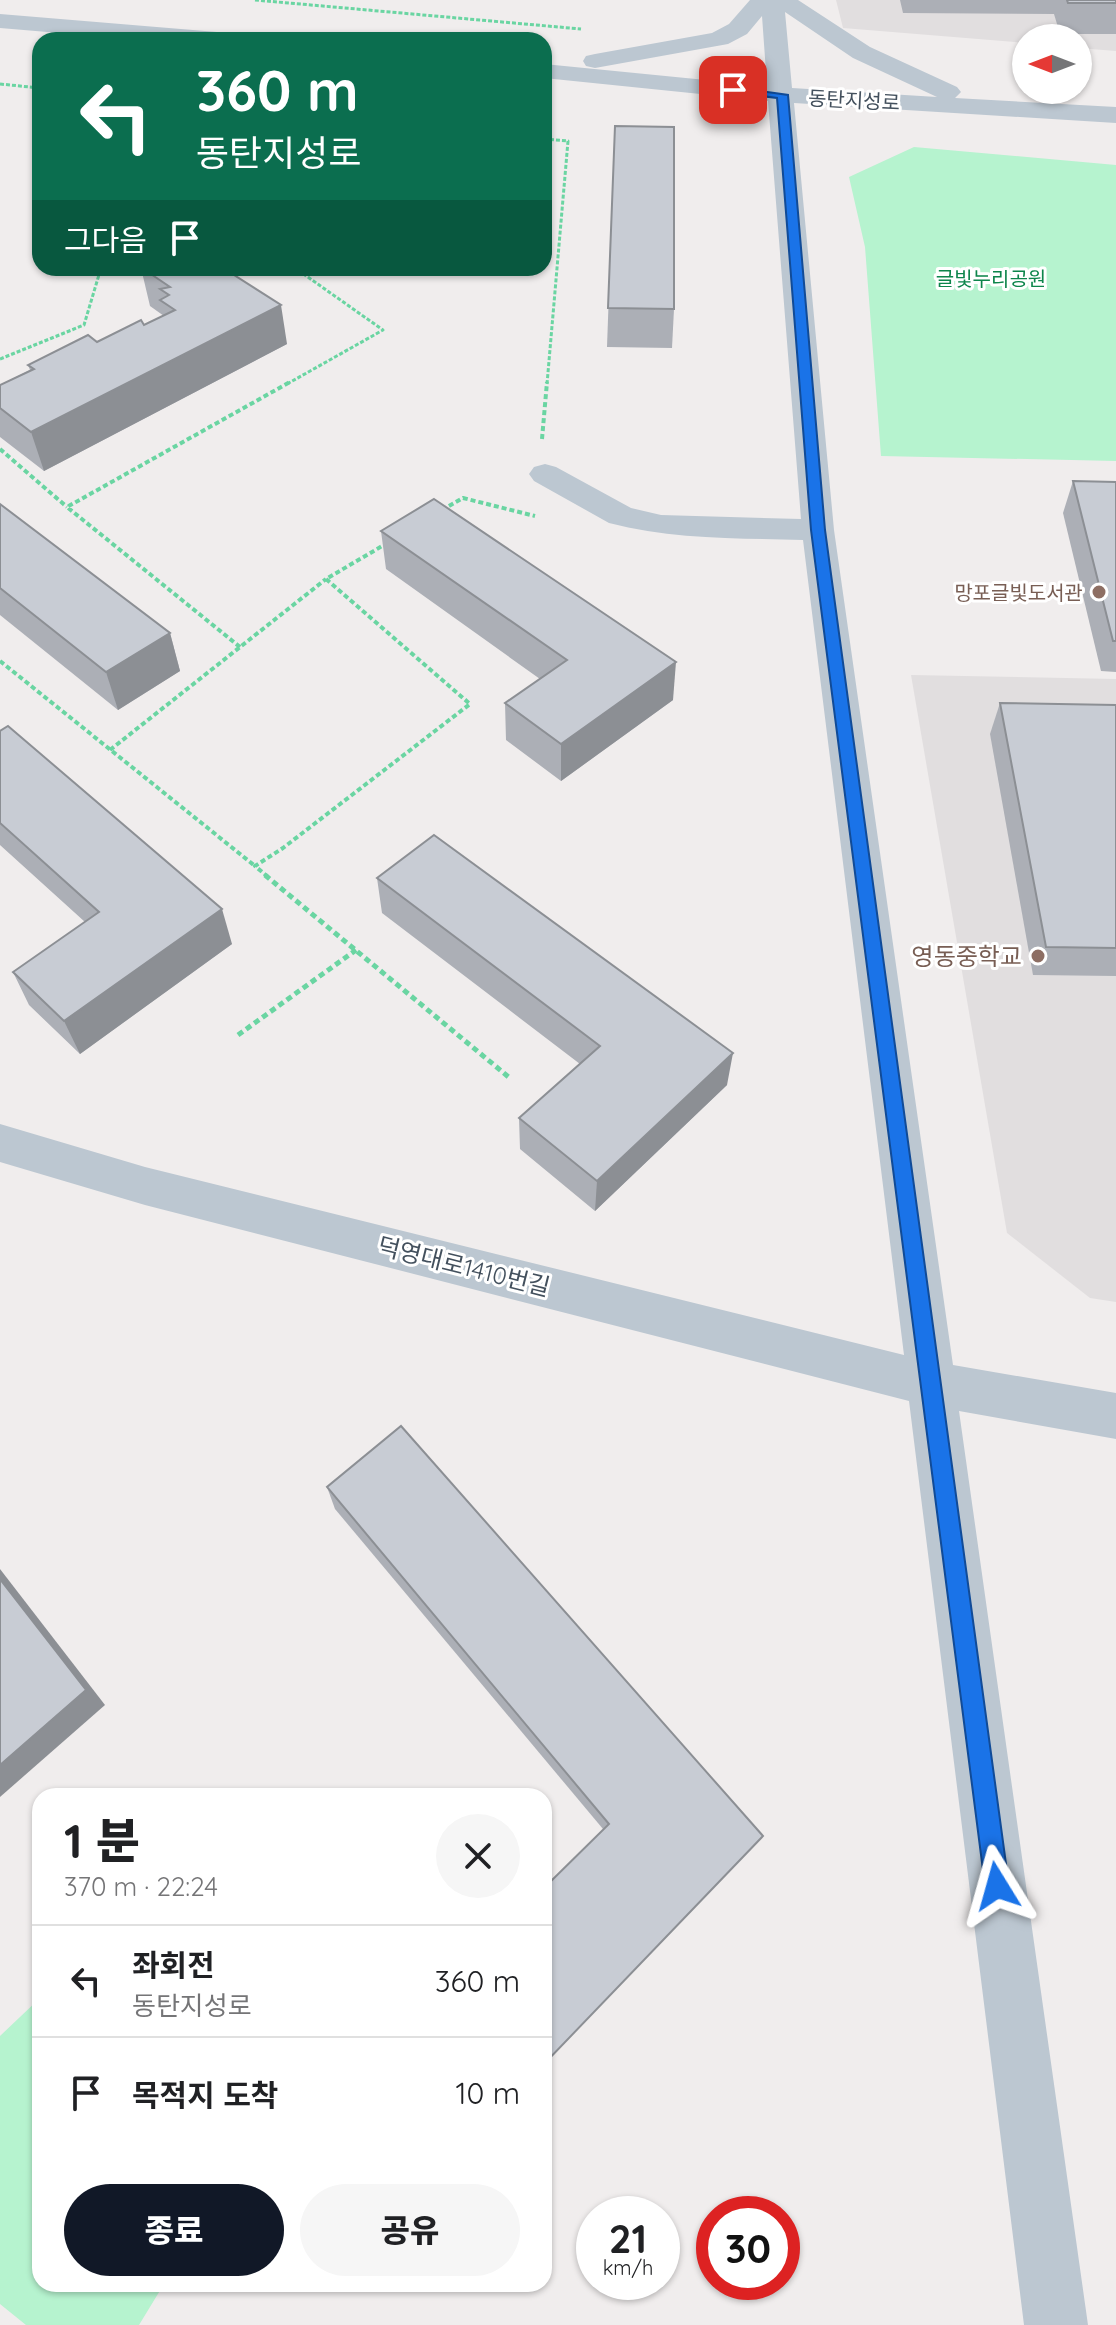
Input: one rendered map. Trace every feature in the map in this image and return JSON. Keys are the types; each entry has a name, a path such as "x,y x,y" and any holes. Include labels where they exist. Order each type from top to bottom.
{"street":[{"path":"552,69 719,39 738,29 763,0"},
{"path":"772,0 818,530 1056,2325"},
{"path":"783,0 858,53 898,73 987,108"},
{"path":"0,21 133,32"},
{"name":"동탄지성로","path":"552,71 782,95 1116,115"},
{"path":"550,459 598,503 621,516 661,525 818,530"},
{"name":"덕영대로1410번길","path":"0,1143 145,1186 930,1384 1116,1416"}],"path":[{"path":"255,0 582,29"},
{"path":"0,84 32,87"},
{"path":"550,459 542,439 568,141 552,140"},
{"path":"0,359 84,325 99,276"},
{"path":"67,507 383,330 306,276"},
{"path":"0,449 240,647"},
{"path":"435,514 463,498 568,524 598,503"},
{"path":"110,750 326,579 394,538"},
{"path":"255,866 283,848 470,704 326,579"},
{"path":"0,661 255,866 511,1079"},
{"path":"238,1035 356,950"}],"shaded area":[{"path":"836,0 1116,0 1116,51 1092,49 1092,24 1012,24 1012,42 843,28"},
{"name":"영동중학교","path":"911,675 1116,679 1116,1302 1090,1298 1007,1233"}],"green space":[{"name":"글빛누리공원","path":"914,147 1116,165 1116,461 881,456 865,247 849,177"},
{"path":"32,2006 32,2292 159,2292 139,2325 26,2325 0,2304 0,2036"}],"building":[{"path":"1067,0 1116,0 1116,3 1068,3"},
{"path":"615,126 674,127 674,309 608,308"},
{"path":"154,276 236,276 281,305 31,432 0,408 0,385 34,369 28,365 88,335 97,342 141,320 144,325 175,310 160,300 169,295 160,289 170,287"},
{"path":"1073,481 1116,482 1116,641 1113,641"},
{"path":"434,499 676,662 561,744 505,703 567,660 381,531"},
{"path":"0,504 170,633 106,672 0,588"},
{"path":"1000,703 1116,705 1116,948 1046,947"},
{"path":"8,726 222,909 64,1021 13,972 99,912 0,823 0,731"},
{"path":"434,835 733,1053 597,1181 519,1118 600,1046 377,878"},
{"path":"401,1426 763,1836 552,2056 552,1880 609,1824 327,1487"},
{"path":"0,1579 86,1690 0,1765"}],"place":[{"name":"망포글빛도서관","path":"1099,592"},
{"name":"영동중학교","path":"1038,956"}],"route":[{"path":"733,90 782,95 818,530 997,1886"}]}
